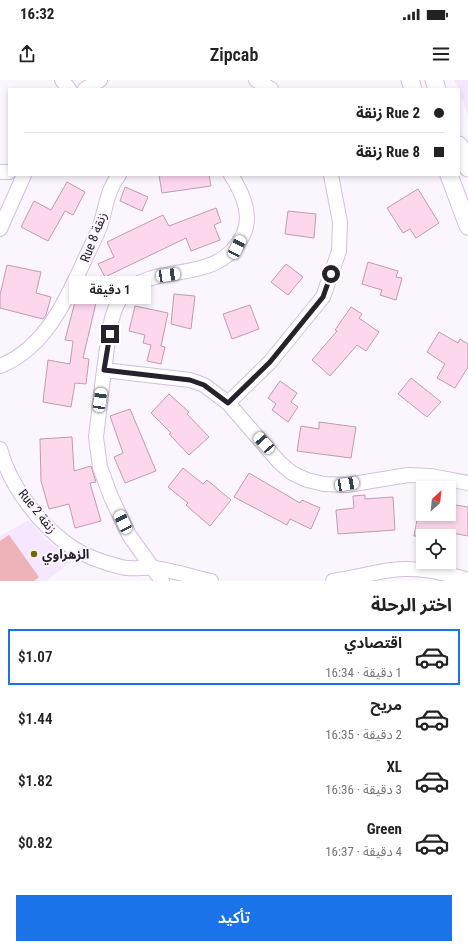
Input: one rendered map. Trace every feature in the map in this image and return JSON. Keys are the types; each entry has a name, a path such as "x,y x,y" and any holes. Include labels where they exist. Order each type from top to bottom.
{"main road":[{"path":"460,148 468,168"},
{"path":"449,176 468,226"}],"street":[{"path":"62,80 68,88"},
{"path":"87,88 100,80"},
{"path":"256,80 269,88"},
{"path":"0,229 24,176"},
{"name":"Rue 8 زنقة","path":"0,366 20,356 34,343 49,326 63,305 100,227 111,184 118,176"},
{"path":"162,581 129,535 111,497 100,467 96,437 104,370 114,310 125,294 143,282 168,275 189,272 222,260 237,247 245,231 246,217 244,199 232,176"},
{"path":"228,403 270,362 323,297 339,251 340,222 331,176"},
{"path":"104,370 190,380 204,385 228,403 279,462 292,473 307,480 324,484 347,484 408,475 431,476 468,483"},
{"name":"Rue 2 زنقة","path":"0,449 4,463 25,498 51,531 74,548 97,560 122,568 153,568 211,581"},
{"path":"333,581 392,570 421,570 448,574 468,580"}],"shaded area":[{"path":"454,80 468,80 468,115 460,88 458,88"},
{"name":"الزهراوي","path":"29,520 44,538 60,550 76,558 46,581 0,581 0,536"},
{"path":"9,535 39,577 34,581 0,581 0,541"}],"building":[{"path":"159,176 209,176 211,186 162,193"},
{"path":"67,182 85,192 73,215 65,211 48,241 21,227 34,201 51,210"},
{"path":"125,187 148,197 142,211 120,201"},
{"path":"418,189 439,223 416,238 410,229 403,233 387,208"},
{"path":"216,208 221,222 214,225 220,240 191,251 186,238 105,277 98,264 114,257 107,242 163,215 169,226"},
{"path":"288,211 316,214 314,238 285,234"},
{"path":"368,262 398,271 396,277 402,278 396,300 380,295 382,290 362,284"},
{"path":"286,264 303,277 288,295 271,282"},
{"path":"7,265 41,272 36,293 51,297 46,315 43,319 0,308 0,295"},
{"path":"174,294 195,296 191,329 171,324"},
{"path":"76,298 96,303 83,358 89,359 86,384 75,383 71,407 43,402 48,360 70,364 73,341 65,340"},
{"path":"250,305 259,329 232,339 223,314"},
{"path":"135,306 168,313 161,346 165,347 161,364 147,361 151,345 143,343 145,335 129,331"},
{"path":"351,307 362,314 359,318 379,332 366,351 357,345 330,376 312,360 337,331 335,330"},
{"path":"439,332 458,343 460,339 468,344 468,367 455,388 437,378 445,364 427,352"},
{"path":"411,378 441,402 427,417 398,394"},
{"path":"280,381 297,393 291,402 298,407 288,422 272,410 276,404 268,398"},
{"path":"169,394 189,412 187,414 209,437 189,455 169,434 171,433 151,413"},
{"path":"130,409 156,471 125,483 114,457 123,453 110,416"},
{"path":"319,422 356,427 351,458 297,451 301,426 319,429"},
{"path":"72,437 74,471 91,466 96,482 90,483 101,521 75,528 69,504 49,509 41,481 40,439"},
{"path":"183,468 203,484 207,480 231,500 210,526 186,505 188,503 168,487"},
{"path":"249,473 300,503 302,500 320,508 311,529 290,519 287,525 234,497"},
{"path":"365,495 365,499 393,497 395,530 338,534 336,510 354,508 353,496"},
{"path":"456,505 468,507 468,536 456,534 456,529 416,529 416,536 414,536 417,521 456,521"}],"place":[{"name":"الزهراوي","path":"34,554"}],"route":[{"path":"110,334 104,370 190,380 204,385 214,391 228,403 270,362 323,297 331,274"}]}
